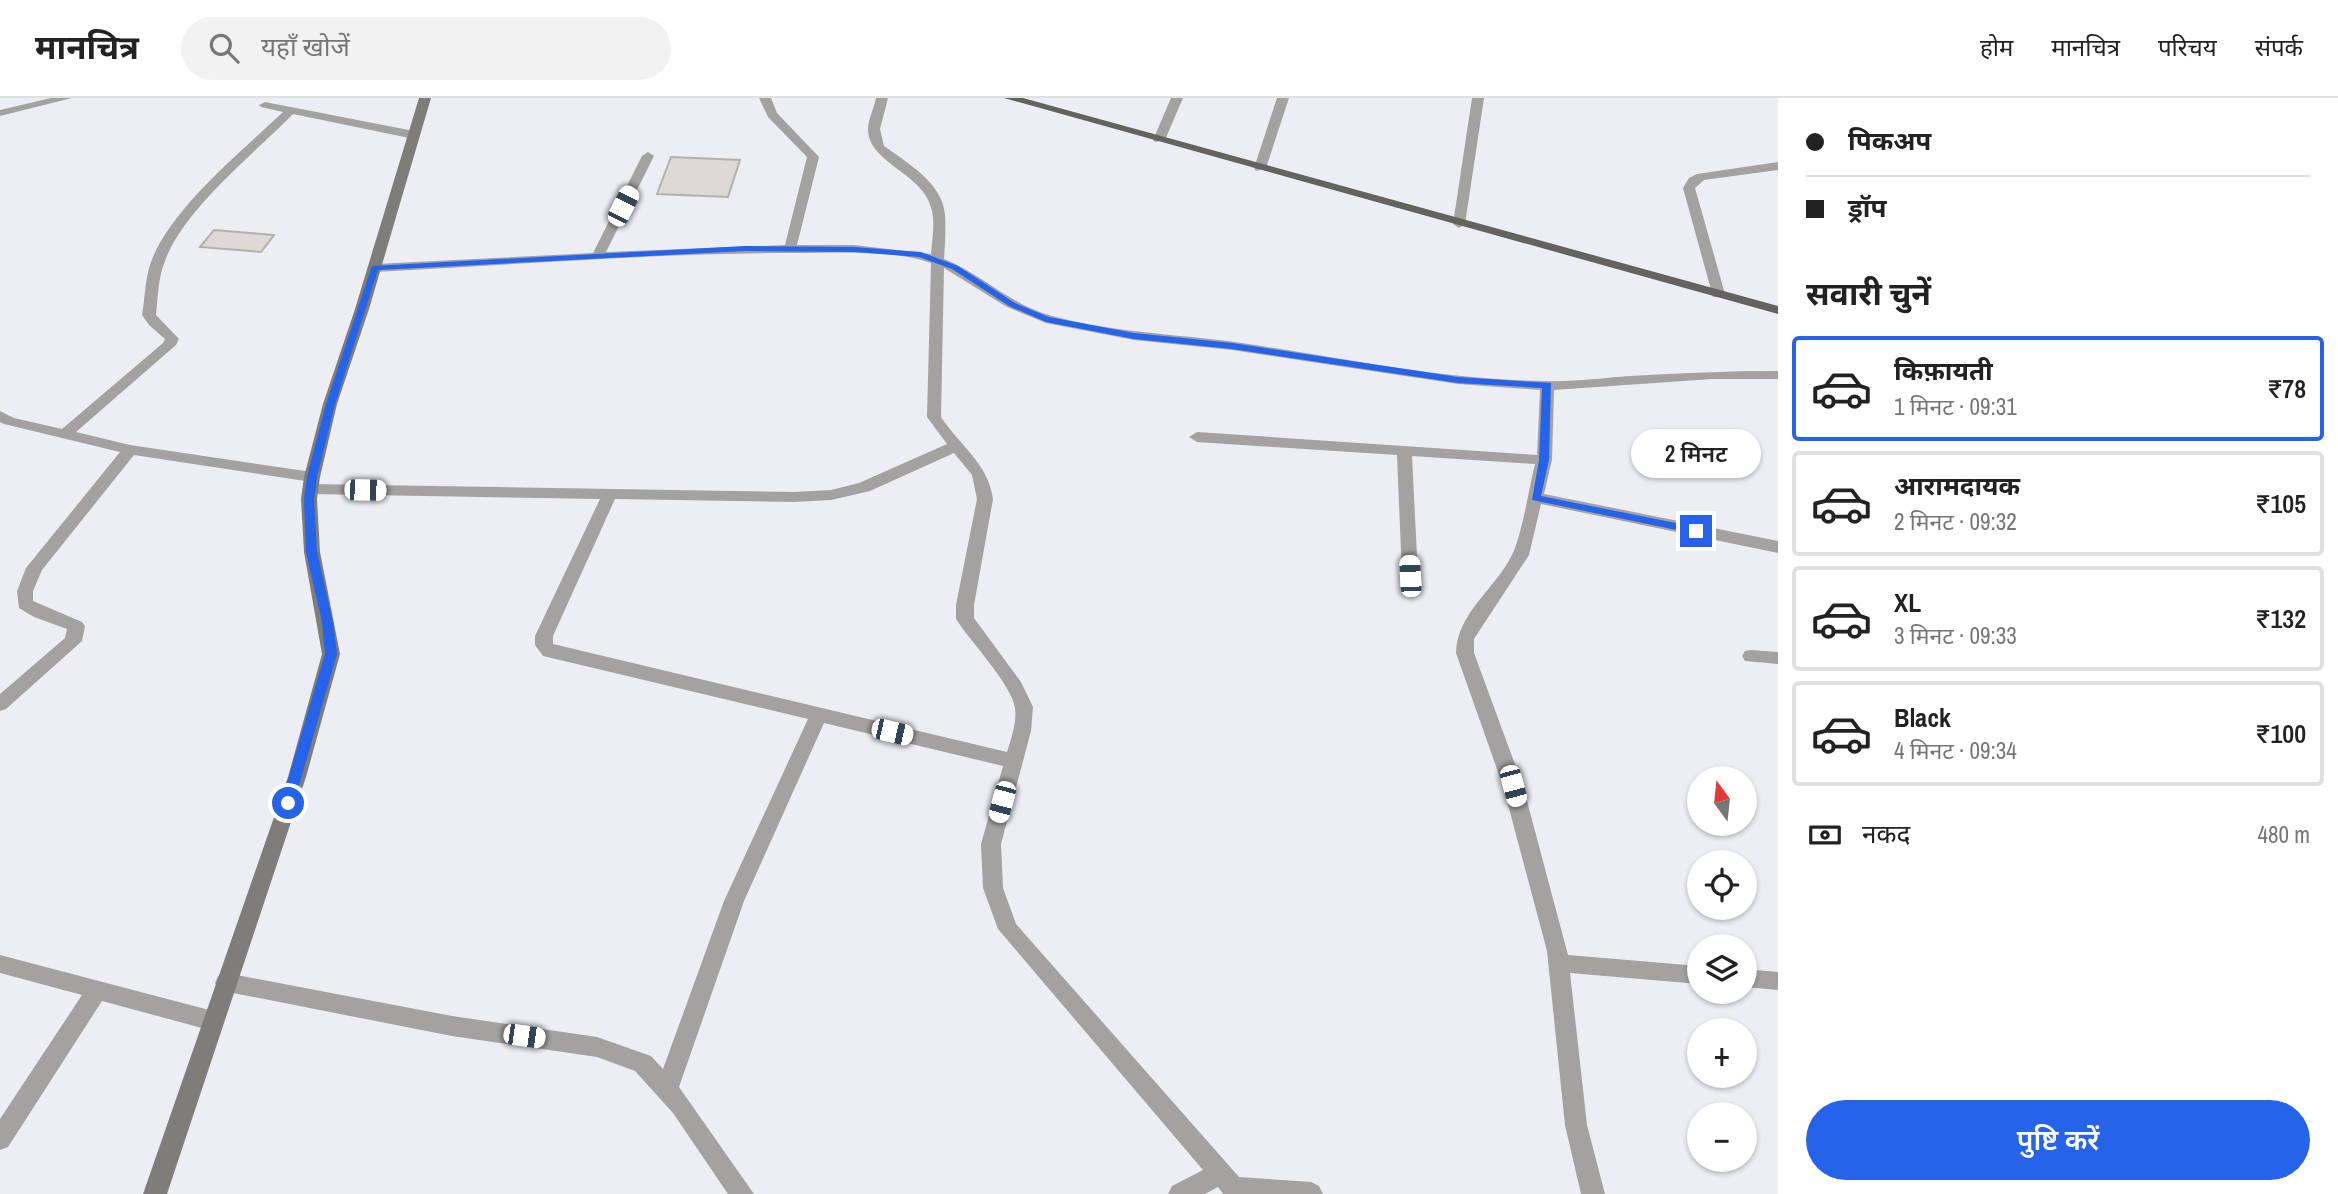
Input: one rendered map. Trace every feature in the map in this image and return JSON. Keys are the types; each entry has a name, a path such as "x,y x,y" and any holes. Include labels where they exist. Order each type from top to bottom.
{"main road":[{"path":"155,1194 297,777 331,654 312,552 311,483 330,404 375,268 425,98"},
{"path":"1010,98 1778,310"}],"street":[{"path":"0,113 66,98"},
{"path":"765,98 772,115 807,147 813,158 790,249"},
{"path":"882,98 874,129 878,147 922,180 934,193 939,212 934,417 942,431 979,470 985,485 965,619 1015,687 1024,707 1022,730 991,844 993,888 1008,929 1231,1185"},
{"path":"1159,140 1177,98"},
{"path":"1260,168 1283,98"},
{"path":"1459,224 1478,98"},
{"path":"265,105 414,135"},
{"path":"64,435 169,345 172,340 169,335 151,320 149,315 158,261 184,219 291,110"},
{"path":"598,255 648,156"},
{"path":"1718,294 1689,188 1693,181 1701,177 1778,166"},
{"path":"375,268 598,255 790,249 867,250 921,255 955,268 1012,304 1046,319 1134,336 1232,346 1458,380 1547,386 1712,375 1778,375"},
{"path":"1547,386 1544,460 1521,555 1472,625 1465,639 1465,653 1513,786 1558,963 1576,1125 1593,1194"},
{"path":"0,416 64,435 130,450 311,483 610,494 794,498 831,495 864,487 956,446"},
{"path":"1196,437 1544,460"},
{"path":"0,704 73,640 75,626 24,604 25,591 34,568 130,450"},
{"path":"1404,451 1410,576"},
{"path":"610,494 544,636 544,645 549,652 1013,761"},
{"path":"1535,498 1778,547"},
{"path":"1751,656 1778,658"},
{"path":"667,1089 734,901 819,715"},
{"path":"1558,963 1687,974"},
{"path":"0,964 213,1021"},
{"path":"1757,979 1778,981"},
{"path":"226,982 452,1026 597,1047 643,1063 667,1089 742,1194"},
{"path":"0,1139 97,991"},
{"path":"1180,1194 1231,1185 1311,1194"}],"building":[{"path":"671,157 740,160 728,197 657,194"},
{"path":"214,230 274,235 261,252 200,247"}],"route":[{"path":"288,803 331,654 312,552 309,499 312,477 330,404 375,268 525,258 745,249 854,249 921,255 955,268 1012,304 1046,319 1134,336 1232,346 1458,380 1547,386 1544,460 1535,498 1696,531"}]}
